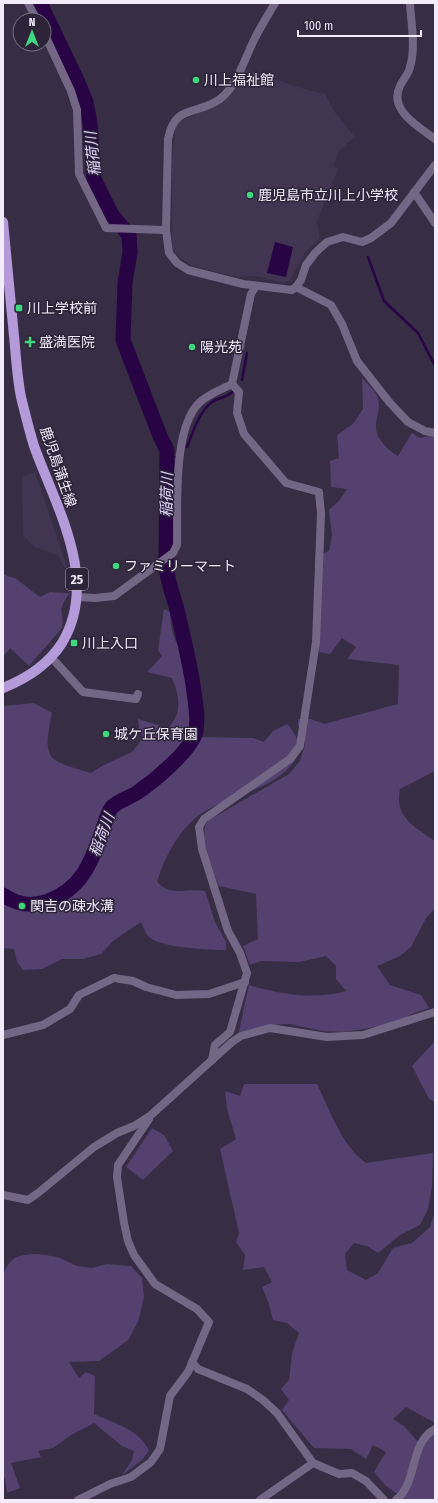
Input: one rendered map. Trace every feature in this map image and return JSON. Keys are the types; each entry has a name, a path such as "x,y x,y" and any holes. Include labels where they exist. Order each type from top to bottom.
{"main road":[{"name":"鹿児島蒲生線","path":"3,222 21,395 34,444 67,534 74,559 77,597 71,623 65,637 51,657 28,677 3,688"}],"street":[{"path":"28,3 33,12"},
{"path":"275,3 254,39 243,68 221,98 209,105 185,113 176,119 170,128 168,139 166,230 170,253 177,263 188,270 256,286 292,290 296,288 331,305 342,324 357,361 390,403 408,422 425,431 435,433"},
{"path":"410,3 412,56 410,69 397,94 398,102 406,116 435,139"},
{"path":"52,50 78,110 79,174 106,228 166,230"},
{"path":"296,288 306,265 327,242 343,237 362,242 372,238 391,223 435,165"},
{"path":"414,192 435,223"},
{"path":"77,597 95,598 114,596 172,553 177,545 181,443 190,420 199,403 232,384 251,294 256,286"},
{"path":"212,1060 214,1046 230,1032 245,982 246,967 226,924 202,849 199,827 204,819 290,759 299,749 316,642 321,514 319,492 286,483 244,434 236,413 239,392 232,384"},
{"path":"51,657 82,692 136,699 138,694"},
{"path":"3,1035 43,1025 70,1009 79,995 114,978 129,979 146,987 176,995 209,994 245,982"},
{"path":"3,1195 28,1200 38,1194 94,1147 152,1115 212,1060 241,1036 270,1028 328,1037 363,1035 435,1012"},
{"path":"82,1499 110,1484 131,1477 152,1462 160,1449 170,1396 188,1372 209,1322 209,1319 197,1309 155,1284 132,1251 124,1224 117,1177 118,1165 152,1115"},
{"path":"192,1362 204,1372 247,1389 263,1400 277,1413 312,1463 339,1474 352,1473 366,1481 384,1500"},
{"path":"396,1500 405,1487 423,1442 429,1433 435,1429"},
{"path":"260,1500 312,1463"}],"shaded area":[{"name":"鹿児島市立川上小学校","path":"245,69 307,90 325,94 334,111 355,137 339,151 333,166 338,169 317,221 320,238 305,253 289,281 283,283 257,276 237,277 193,266 180,258 172,249 172,160 175,128 179,121 220,104"},
{"path":"275,242 293,247 286,277 267,273"},
{"path":"362,378 377,395 379,406 376,427 378,436 390,451 398,456 412,433 420,438 435,435 435,771 400,789 399,799 403,814 408,820 420,831 435,841 435,908 426,918 411,947 400,956 377,966 390,985 421,995 429,1008 412,1014 394,1024 344,1032 323,1031 289,1024 268,1025 238,1036 249,985 298,995 334,994 346,991 336,979 336,966 326,956 299,962 261,961 250,965 243,946 258,939 256,894 219,886 205,843 204,834 208,821 289,774 300,761 305,745 305,738 298,725 298,719 311,719 324,724 398,704 399,665 347,659 356,647 342,638 330,654 319,652 315,556 329,551 332,535 329,510 339,501 347,489 331,487 330,461 339,458 337,435 353,424 363,409"},
{"path":"35,472 67,567 65,568 57,555 34,547 23,535 22,477"},
{"path":"3,573 7,576 15,578 40,597 50,592 70,593 62,608 62,628 29,666 10,648 3,657"},
{"path":"164,609 170,612 172,630 175,639 182,652 194,667 196,673 200,691 201,712 200,731 198,737 253,738 264,742 273,731 287,724 294,732 301,748 294,761 285,772 261,787 207,810 190,823 176,841 160,872 157,882 162,887 174,891 205,891 215,922 226,942 226,950 187,948 165,944 150,938 141,922 113,941 101,954 83,959 62,959 42,969 23,970 17,962 14,949 3,948 3,706 34,703 52,713 49,729 48,750 51,756 65,765 91,773 102,766 132,752 143,738 139,729 138,719 168,728 176,717 178,710 178,697 172,678 147,672 162,656 158,650"},
{"path":"435,1041 435,1102 429,1099 412,1066"},
{"path":"244,1084 317,1084 343,1137 357,1156 366,1163 433,1153 432,1187 428,1209 420,1225 400,1235 378,1253 367,1246 354,1243 345,1254 347,1270 366,1280 378,1273 393,1248 412,1243 430,1227 435,1211 435,1423 406,1407 393,1419 404,1426 417,1441 435,1434 435,1500 406,1500 386,1486 374,1472 386,1452 373,1445 366,1459 351,1449 314,1448 282,1410 289,1400 281,1389 289,1380 292,1353 299,1333 287,1323 273,1320 269,1304 262,1287 272,1282 264,1267 243,1270 245,1255 236,1242 239,1233 220,1149 236,1139 227,1109 225,1091 240,1096"},
{"path":"152,1128 164,1135 173,1151 143,1180 126,1167"},
{"path":"38,1254 58,1257 77,1266 92,1268 107,1264 131,1266 142,1278 144,1297 138,1322 128,1340 99,1361 69,1362 79,1378 86,1372 95,1376 94,1414 133,1432 145,1443 149,1451 142,1460 122,1475 132,1460 134,1451 122,1446 94,1423 71,1435 53,1448 38,1451 41,1457 11,1463 20,1488 7,1493 5,1478 3,1477 3,1274 9,1263 16,1257"}],"waterway":[{"name":"稲荷川","path":"3,895 13,901 23,904 40,904 58,897 77,882 84,873 94,853 110,809 138,792 180,756 193,739 197,721 188,659 166,568 167,450 160,436 123,340 125,283 130,252 129,235 112,215 94,179 90,123 86,102 40,3"},
{"path":"368,257 384,301 418,333 435,366"},
{"path":"242,380 247,353"},
{"path":"187,447 197,423 207,406 215,400 232,392"},
{"name":"稲荷川","path":"167,461 174,457"},
{"name":"稲荷川","path":"3,901 11,901"}],"place":[{"name":"川上福祉館","path":"196,80"},
{"name":"鹿児島市立川上小学校","path":"250,195"},
{"name":"川上学校前","path":"19,308"},
{"name":"盛満医院","path":"30,342"},
{"name":"陽光苑","path":"192,347"},
{"name":"ファミリーマート","path":"116,566"},
{"name":"川上入口","path":"74,643"},
{"name":"城ケ丘保育園","path":"106,734"},
{"name":"関吉の疎水溝","path":"22,906"}]}
